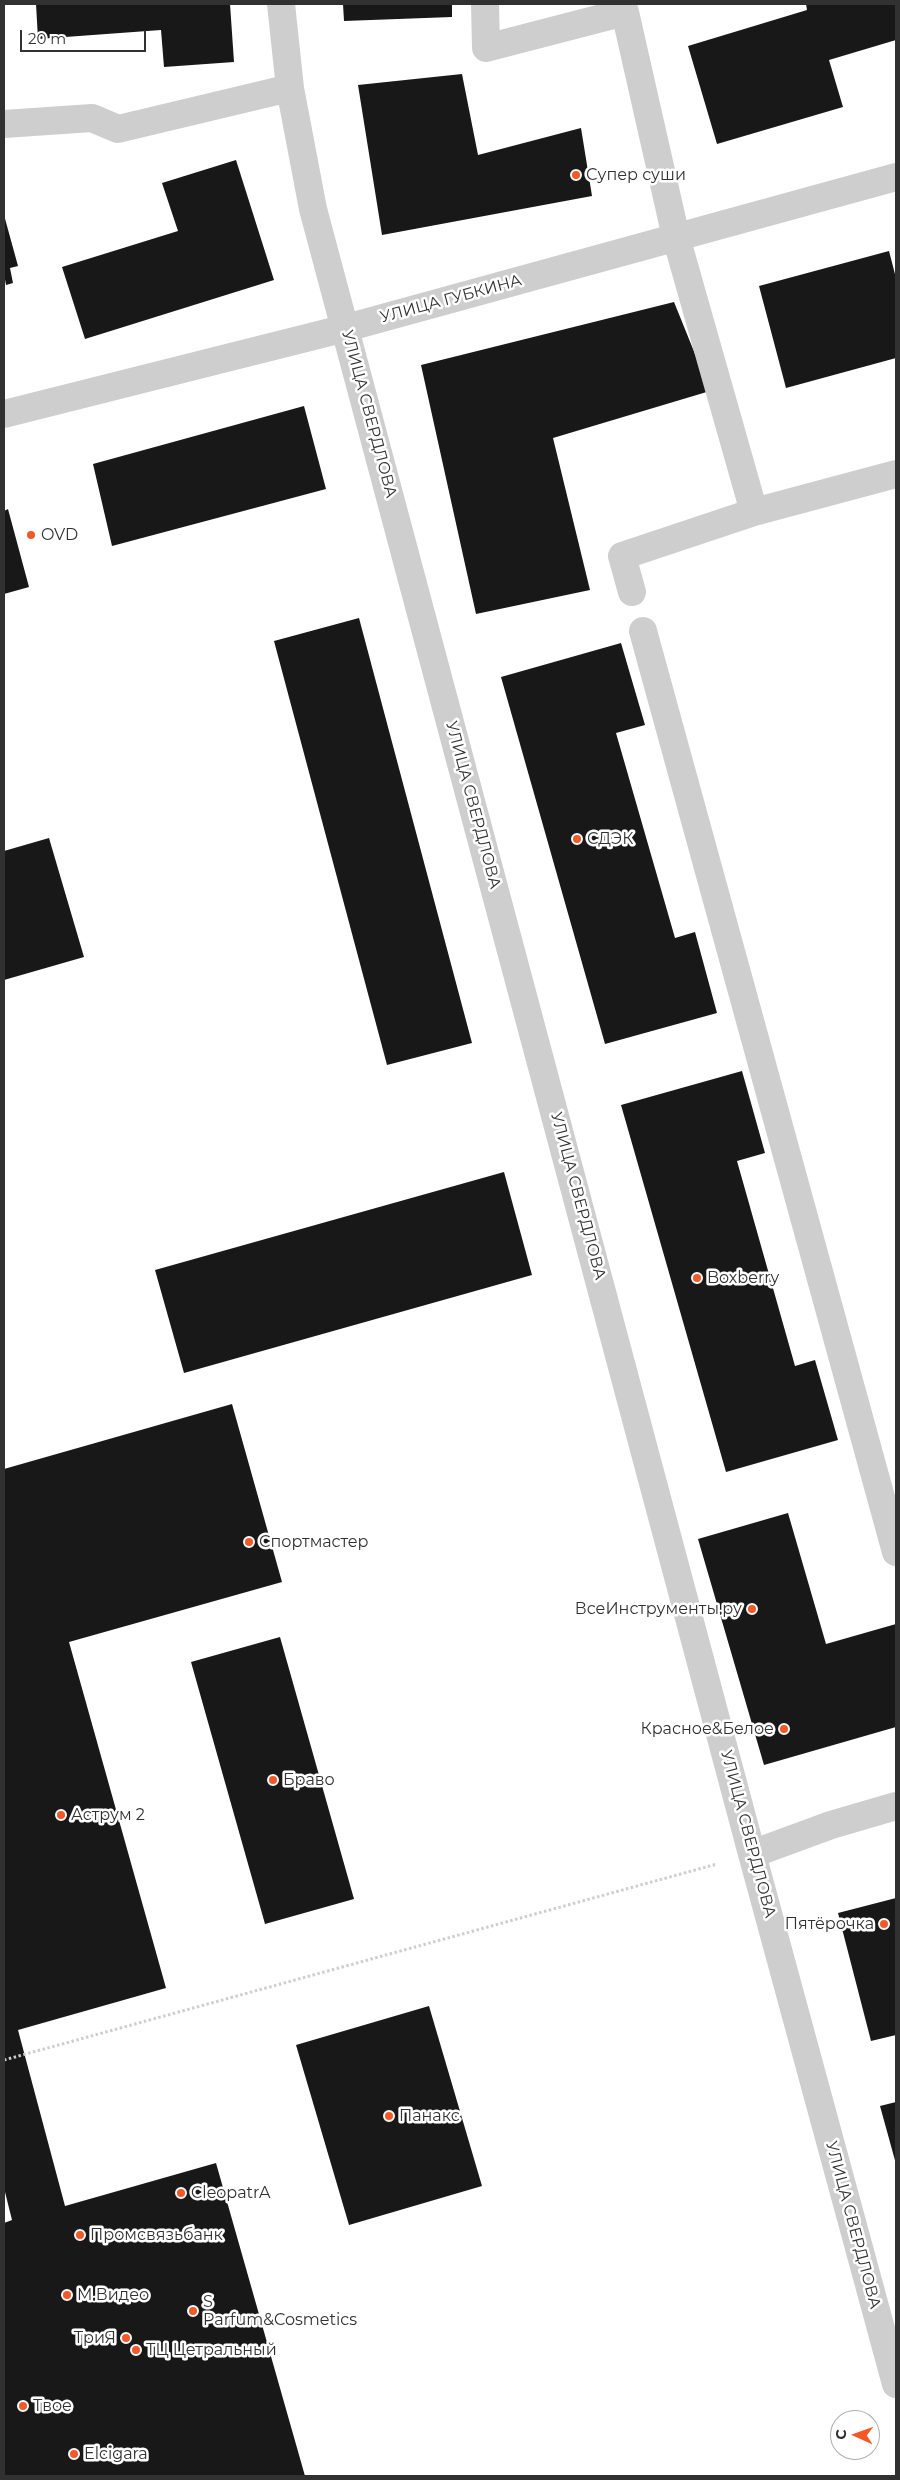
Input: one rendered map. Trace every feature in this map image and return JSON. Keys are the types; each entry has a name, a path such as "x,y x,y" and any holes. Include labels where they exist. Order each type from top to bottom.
{"street":[{"name":"УЛИЦА СВЕРДЛОВА","path":"281,4 290,88 313,209 752,1854 896,2384"},
{"path":"485,4 486,48 634,8 676,237 754,512"},
{"path":"4,124 92,118 118,129 290,88"},
{"name":"УЛИЦА ГУБКИНА","path":"4,414 346,328 896,177"},
{"path":"632,592 622,556 754,512 896,474"},
{"path":"643,632 896,1552"},
{"path":"752,1854 831,1825 896,1806"}],"path":[{"path":"4,2060 752,1854"}],"building":[{"path":"36,4 230,4 234,62 164,67 161,30 38,39"},
{"path":"343,4 452,4 452,17 344,21"},
{"path":"806,4 896,4 896,40 829,60 843,107 717,144 688,46 807,10"},
{"path":"462,74 478,155 581,128 592,196 382,235 358,85"},
{"path":"236,160 274,280 85,339 62,267 178,231 162,183"},
{"path":"4,215 18,266 10,268 13,283 6,285 4,274"},
{"path":"889,251 896,278 896,358 786,388 759,286"},
{"path":"674,302 710,391 553,438 590,590 476,614 421,365"},
{"path":"304,406 326,489 112,546 93,464"},
{"path":"8,509 29,587 4,594 4,511"},
{"path":"359,618 472,1043 387,1065 274,641"},
{"path":"621,643 645,725 616,733 675,938 695,932 717,1013 605,1044 501,677"},
{"path":"49,838 84,957 4,980 4,851"},
{"path":"742,1071 765,1153 737,1161 795,1366 815,1360 838,1440 726,1472 621,1105"},
{"path":"504,1172 532,1275 184,1373 155,1270"},
{"path":"232,1404 282,1582 69,1642 166,1988 18,2030 65,2206 216,2163 305,2476 4,2476 4,2223 12,2220 4,2188 4,1469"},
{"path":"788,1513 826,1644 896,1624 896,1727 764,1765 698,1539"},
{"name":"Браво","path":"280,1637 354,1899 265,1924 191,1662"},
{"path":"896,1898 896,2035 871,2041 838,1913"},
{"name":"Панакс","path":"429,2006 482,2186 349,2225 296,2045"},
{"path":"896,2102 896,2164 880,2106"}],"place":[{"name":"Супер суши","path":"576,175"},
{"name":"OVD","path":"31,535"},
{"name":"СДЭК","path":"577,839"},
{"name":"Boxberry","path":"697,1278"},
{"name":"Спортмастер","path":"249,1542"},
{"name":"ВсеИнструменты.ру","path":"752,1609"},
{"name":"Красное&Белое","path":"784,1729"},
{"name":"Браво","path":"273,1780"},
{"name":"Аструм 2","path":"61,1815"},
{"name":"Пятёрочка","path":"884,1924"},
{"name":"Панакс","path":"389,2116"},
{"name":"CleopatrA","path":"181,2193"},
{"name":"Промсвязьбанк","path":"80,2235"},
{"name":"М.Видео","path":"67,2295"},
{"name":"S Parfum&Cosmetics","path":"193,2311"},
{"name":"ТриЯ","path":"126,2338"},
{"name":"ТЦ Цетральный","path":"136,2350"},
{"name":"Твое","path":"23,2406"},
{"name":"Elcigara","path":"74,2454"}]}
